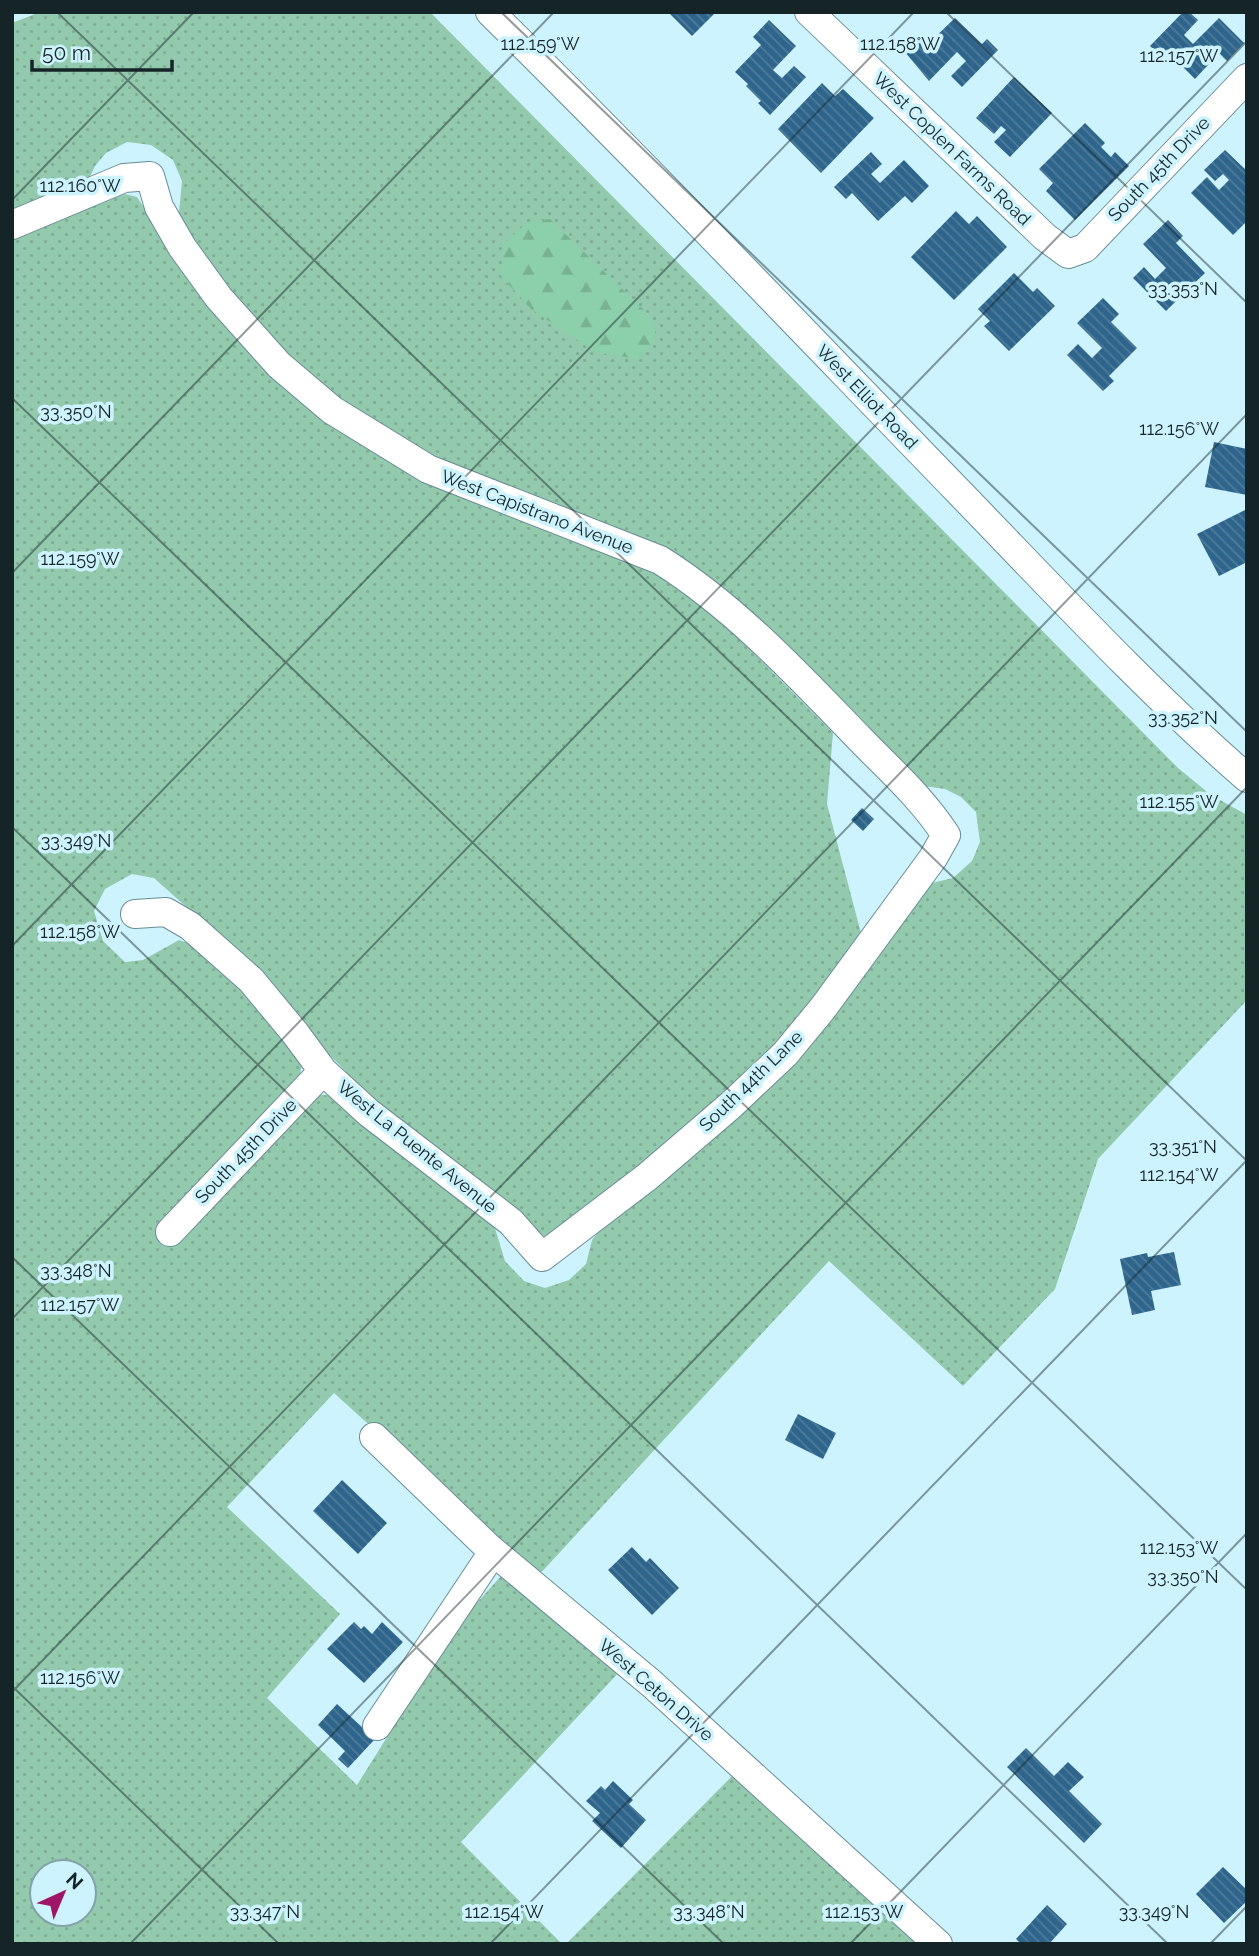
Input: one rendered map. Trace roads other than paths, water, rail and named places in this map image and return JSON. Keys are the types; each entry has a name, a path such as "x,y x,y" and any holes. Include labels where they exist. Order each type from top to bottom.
{"street":[{"name":"West Elliot Road","path":"490,12 648,171 1098,636 1184,723 1247,778"},
{"name":"West Coplen Farms Road","path":"808,12 1045,237 1068,254"},
{"name":"South 45th Drive","path":"1068,254 1084,248 1247,78"},
{"name":"West Capistrano Avenue","path":"12,225 128,179 159,207 219,298 279,365 342,417 428,469 660,560 687,577 738,619 831,709 927,806 946,835"},
{"name":"South 44th Lane","path":"542,1256 647,1177 731,1105 785,1054 933,858 946,835"},
{"name":"West La Puente Avenue","path":"135,914 166,912 190,926 251,980 323,1071 369,1113 511,1222 542,1256"},
{"name":"South 45th Drive","path":"170,1231 323,1071"},
{"name":"West Ceton Drive","path":"374,1437 493,1552 652,1684 938,1944"},
{"path":"377,1726 493,1552"}]}
